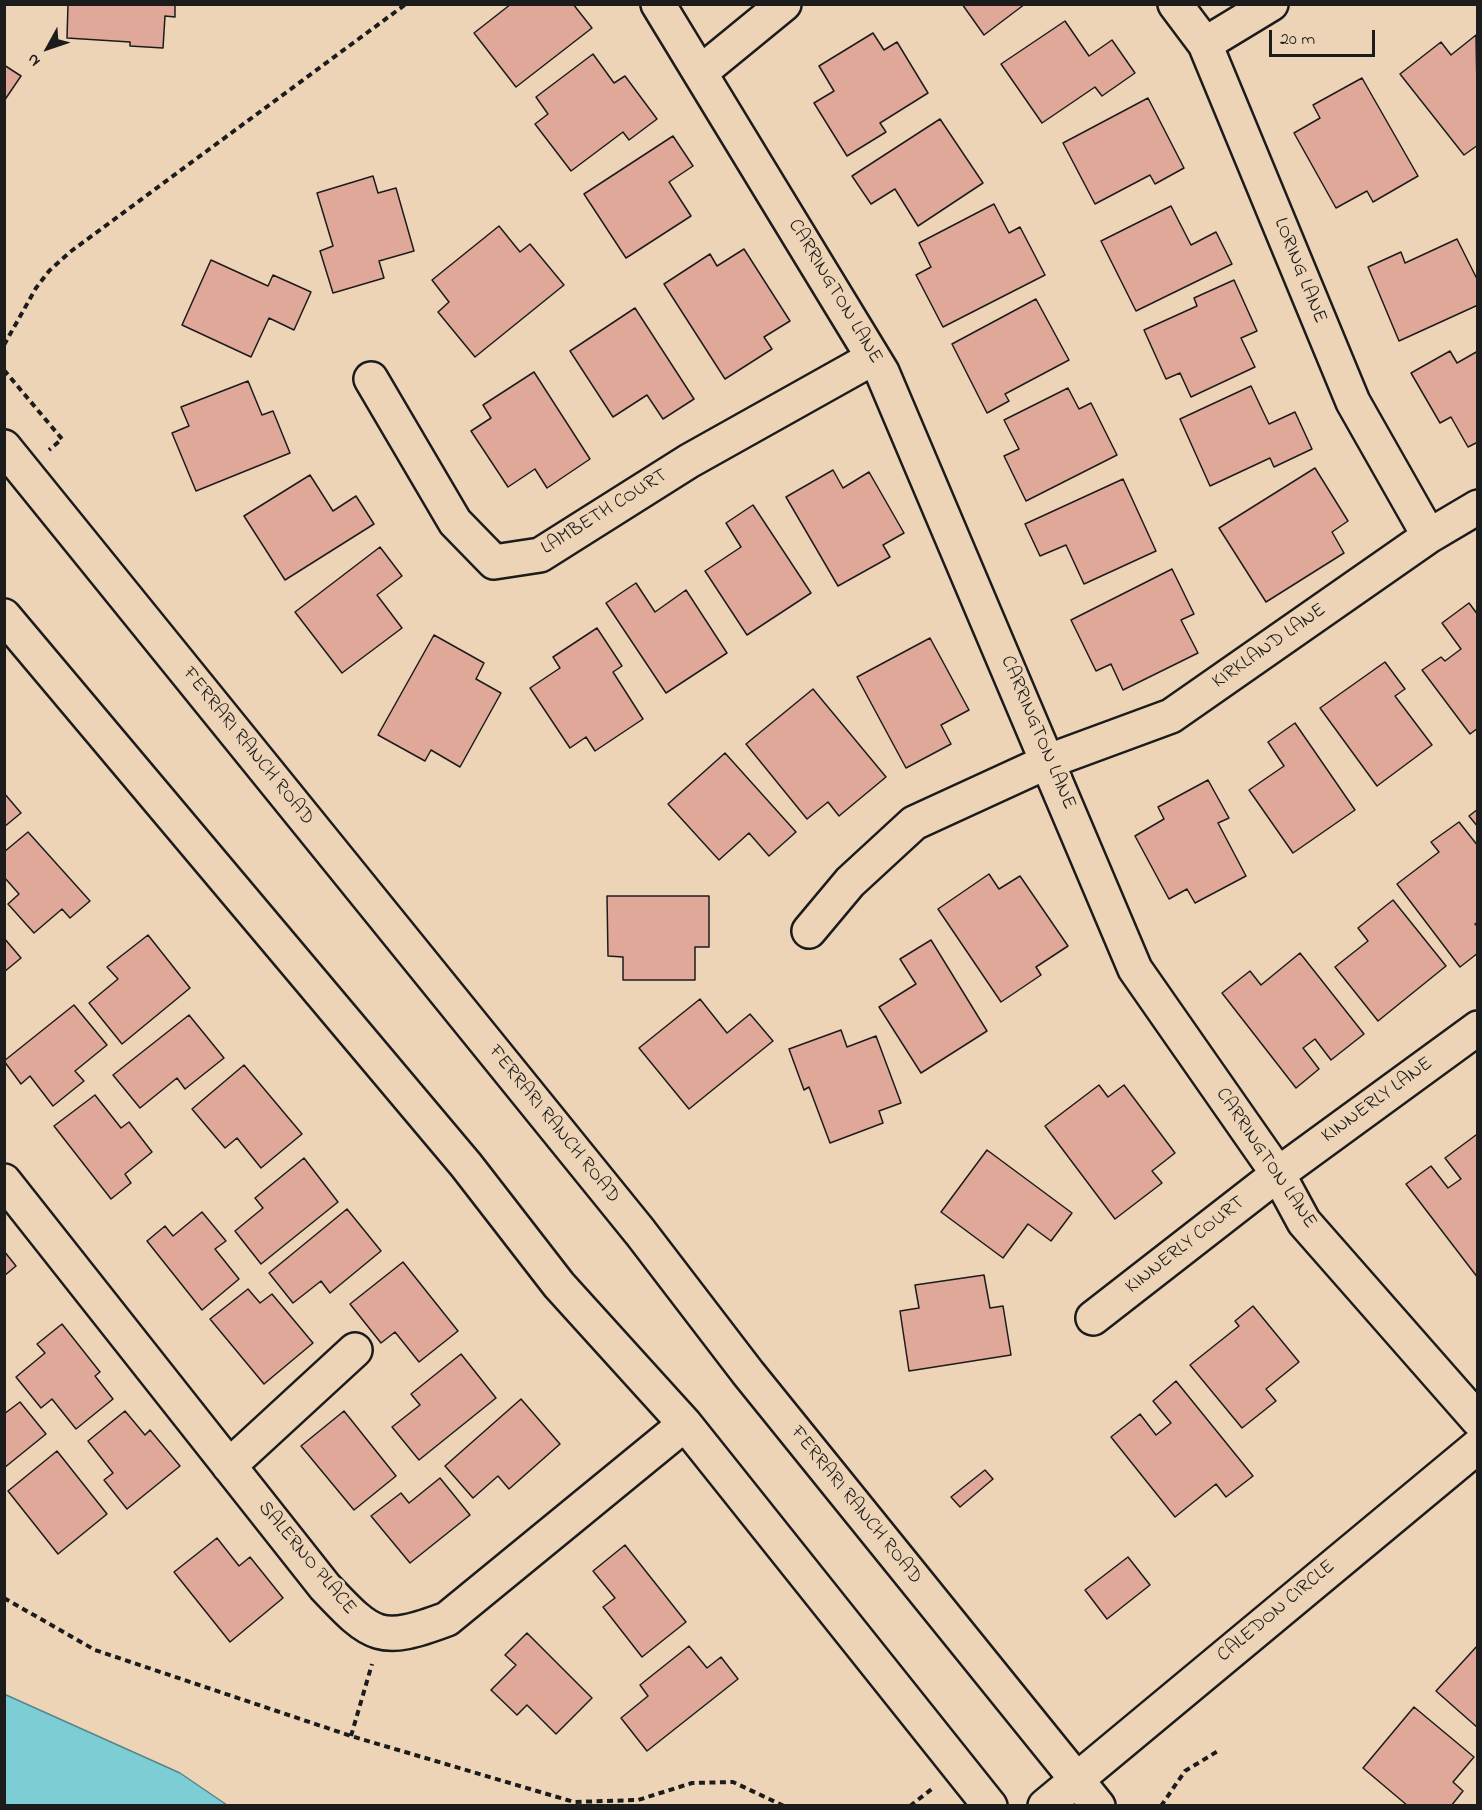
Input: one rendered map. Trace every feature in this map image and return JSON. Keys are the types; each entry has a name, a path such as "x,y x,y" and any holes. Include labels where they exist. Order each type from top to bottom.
{"street":[{"name":"CARRINGTON LANE","path":"658,4 882,372 1049,761 1135,969 1278,1174 1304,1222 1478,1420"},
{"path":"701,72 784,4"},
{"name":"LORING LANE","path":"1175,4 1205,44 1353,402 1429,536"},
{"path":"1205,44 1271,4"},
{"name":"LAMBETH COURT","path":"371,379 455,522 494,562 540,555 689,461 873,358"},
{"name":"FERRARI RANCH ROAD","path":"14,459 640,1232 748,1373 1098,1806"},
{"name":"KIRKLAND LANE","path":"809,931 850,882 914,823 1049,761 1171,716 1429,536 1478,507"},
{"path":"4,616 466,1165 559,1285 685,1424 990,1806"},
{"name":"KINNERLY LANE","path":"1278,1174 1478,1028"},
{"name":"KINNERLY COURT","path":"1094,1318 1278,1174"},
{"name":"SALERNO PLACE","path":"4,1180 325,1587 356,1620 381,1634"},
{"path":"229,1466 355,1350"},
{"path":"381,1634 408,1634 447,1619 685,1424"},
{"name":"CALEDON CIRCLE","path":"1045,1806 1478,1446"}],"path":[{"path":"4,345 36,288 49,271 70,252 117,214 406,4"},
{"path":"4,370 62,439 14,459"},
{"path":"4,1598 95,1650 351,1736 574,1802 638,1800 692,1783 733,1782 777,1800 784,1806"},
{"path":"351,1736 381,1634"},
{"path":"1161,1806 1185,1771 1218,1751"}],"water":[{"path":"4,1694 180,1773 227,1805 5,1805"}],"building":[{"path":"68,4 175,4 175,17 165,16 163,48 130,46 130,42 67,38"},
{"path":"511,4 573,4 592,28 516,87 474,33"},
{"path":"962,4 1025,4 984,35"},
{"path":"1065,21 1089,56 1112,40 1135,73 1102,96 1095,87 1042,123 1001,64"},
{"path":"873,33 884,50 897,42 928,93 880,123 886,132 847,156 814,103 834,91 819,66"},
{"path":"1476,35 1478,145 1464,155 1400,74 1441,42 1451,55"},
{"path":"593,54 614,83 625,76 657,119 629,140 623,132 571,171 535,124 548,114 536,97"},
{"path":"4,65 21,76 4,101"},
{"path":"1362,78 1418,176 1373,202 1367,191 1336,208 1294,133 1320,118 1313,105"},
{"path":"1148,98 1184,168 1155,184 1150,175 1095,204 1063,143"},
{"path":"940,119 983,183 918,226 895,189 871,204 852,176"},
{"path":"673,136 693,166 669,182 691,216 626,258 584,194"},
{"path":"373,176 378,193 396,188 414,251 379,261 384,278 333,293 320,251 333,246 317,193"},
{"path":"994,204 1009,233 1020,227 1045,275 943,327 916,275 931,267 919,243"},
{"path":"1171,206 1191,245 1216,232 1232,264 1136,311 1101,241"},
{"path":"499,226 520,252 530,244 564,285 475,357 438,312 449,302 432,280"},
{"path":"1457,239 1478,281 1478,305 1399,341 1368,267 1401,252 1405,263"},
{"path":"744,249 790,321 764,337 772,349 725,379 664,284 710,254 717,266"},
{"path":"211,260 268,286 273,275 311,292 294,330 269,318 251,357 182,325"},
{"path":"1234,280 1257,331 1241,338 1255,367 1191,397 1180,373 1166,379 1144,330 1197,306 1194,298"},
{"path":"1036,299 1069,360 1005,394 1009,401 987,413 952,344"},
{"path":"635,308 694,399 663,419 647,395 613,417 570,351"},
{"path":"1450,351 1457,363 1478,351 1478,442 1468,447 1451,417 1440,423 1411,373"},
{"path":"534,372 590,459 547,488 535,469 508,487 471,431 491,418 483,405"},
{"path":"248,381 262,415 273,411 290,453 196,491 172,433 189,426 181,407"},
{"path":"1251,386 1269,424 1295,412 1312,449 1274,467 1270,458 1210,486 1180,419"},
{"path":"1068,388 1079,409 1091,403 1117,455 1026,501 1004,456 1019,449 1004,420"},
{"path":"1315,468 1348,521 1332,532 1344,553 1266,602 1219,528"},
{"path":"833,470 843,488 869,472 904,533 883,545 890,557 838,586 786,497"},
{"path":"310,475 333,511 356,496 374,524 285,580 244,516"},
{"path":"1123,479 1156,551 1084,584 1066,545 1040,556 1025,524"},
{"path":"753,505 811,593 747,635 705,571 741,547 726,523"},
{"path":"380,547 402,576 377,595 402,628 342,673 295,612"},
{"path":"1172,569 1194,614 1181,620 1198,653 1123,690 1111,664 1096,671 1071,620"},
{"path":"636,583 655,612 686,590 727,653 666,693 606,603"},
{"path":"1469,603 1478,615 1478,728 1470,734 1422,670 1441,657 1445,661 1461,649 1442,623"},
{"path":"597,628 622,666 613,672 643,719 595,751 586,737 570,748 530,688 560,668 553,657"},
{"path":"434,635 484,663 476,679 501,693 460,767 431,750 425,761 378,735"},
{"path":"930,638 969,710 941,725 951,744 906,768 857,677"},
{"path":"1385,662 1405,689 1395,696 1432,745 1377,786 1320,708"},
{"path":"813,689 886,777 839,816 828,802 807,819 746,744"},
{"path":"1295,723 1355,810 1293,853 1249,790 1284,766 1268,742"},
{"path":"725,753 796,832 769,856 749,833 719,860 668,804"},
{"path":"1208,780 1229,818 1218,823 1246,876 1195,903 1187,889 1169,899 1135,836 1164,819 1158,807"},
{"path":"4,793 21,813 4,827"},
{"path":"1478,809 1478,827 1469,816"},
{"path":"1459,822 1478,846 1478,922 1475,924 1478,927 1478,953 1460,967 1397,884 1439,852 1431,842"},
{"path":"28,832 90,901 70,918 62,909 34,933 8,904 19,894 4,877 4,852"},
{"path":"989,874 999,889 1020,876 1068,946 1036,967 1041,975 1001,1002 938,909"},
{"path":"607,896 709,896 709,947 695,947 695,980 623,980 623,957 608,956"},
{"path":"1393,900 1446,966 1378,1021 1335,967 1368,941 1358,928"},
{"path":"148,935 190,988 122,1044 89,1003 118,979 107,967"},
{"path":"4,938 21,958 4,972"},
{"path":"931,940 987,1031 921,1073 879,1007 916,984 900,959"},
{"path":"1300,953 1364,1034 1331,1060 1315,1039 1303,1048 1319,1069 1296,1088 1222,993 1250,971 1261,985"},
{"path":"700,999 727,1033 750,1014 773,1041 689,1109 639,1048"},
{"path":"74,1005 107,1045 75,1071 84,1081 53,1106 30,1076 21,1084 4,1061"},
{"path":"189,1015 224,1058 185,1089 177,1078 140,1108 113,1075"},
{"path":"841,1030 847,1047 876,1036 901,1103 879,1111 883,1123 830,1143 809,1087 804,1090 789,1049"},
{"path":"244,1065 302,1134 261,1168 237,1138 225,1148 192,1109"},
{"path":"1099,1085 1108,1097 1124,1085 1175,1153 1152,1171 1162,1183 1115,1219 1045,1126"},
{"path":"95,1095 121,1128 129,1122 152,1152 125,1174 131,1183 111,1199 54,1126"},
{"path":"1476,1135 1478,1137 1478,1278 1406,1184 1431,1166 1448,1188 1461,1179 1445,1158"},
{"path":"987,1150 1072,1213 1051,1241 1028,1224 1003,1258 941,1212"},
{"path":"304,1158 338,1202 261,1264 235,1231 263,1208 255,1198"},
{"path":"347,1209 381,1251 330,1293 321,1281 293,1303 269,1273"},
{"path":"202,1212 226,1241 215,1249 239,1279 202,1310 147,1241 165,1226 173,1236"},
{"path":"4,1251 16,1266 4,1276"},
{"path":"403,1262 458,1331 419,1362 395,1332 381,1343 350,1304"},
{"path":"984,1275 990,1308 1003,1306 1011,1355 909,1371 900,1311 919,1308 915,1285"},
{"path":"248,1289 260,1303 272,1294 313,1343 264,1384 210,1319"},
{"path":"1253,1306 1299,1362 1266,1389 1276,1401 1242,1428 1190,1365 1239,1326 1235,1321"},
{"path":"62,1324 100,1372 95,1376 113,1399 76,1429 52,1399 41,1408 16,1377 45,1353 37,1344"},
{"path":"461,1354 496,1398 419,1460 392,1427 420,1405 411,1394"},
{"path":"1176,1381 1253,1476 1226,1497 1216,1484 1175,1517 1111,1437 1140,1414 1156,1435 1171,1423 1153,1401"},
{"path":"521,1399 560,1444 509,1489 498,1476 473,1498 445,1466"},
{"path":"20,1402 46,1434 4,1468 4,1414"},
{"path":"125,1411 145,1435 150,1430 180,1466 127,1509 104,1480 113,1473 88,1441"},
{"path":"344,1411 396,1476 354,1510 301,1446"},
{"path":"57,1451 107,1514 58,1554 8,1491"},
{"path":"985,1470 993,1479 960,1507 951,1497"},
{"path":"440,1478 470,1515 410,1563 371,1516 401,1493 409,1503"},
{"path":"217,1538 239,1566 250,1557 283,1598 230,1642 174,1572"},
{"path":"625,1545 686,1622 642,1657 603,1607 615,1598 593,1571"},
{"path":"1128,1557 1150,1585 1107,1619 1085,1590"},
{"path":"527,1633 592,1698 556,1734 527,1705 517,1715 491,1690 516,1665 505,1655"},
{"path":"1478,1645 1478,1728 1436,1691"},
{"path":"689,1646 707,1668 721,1657 738,1679 647,1751 621,1718 648,1696 640,1685"},
{"path":"1414,1707 1474,1757 1453,1782 1463,1791 1451,1806 1408,1806 1363,1768"}]}
